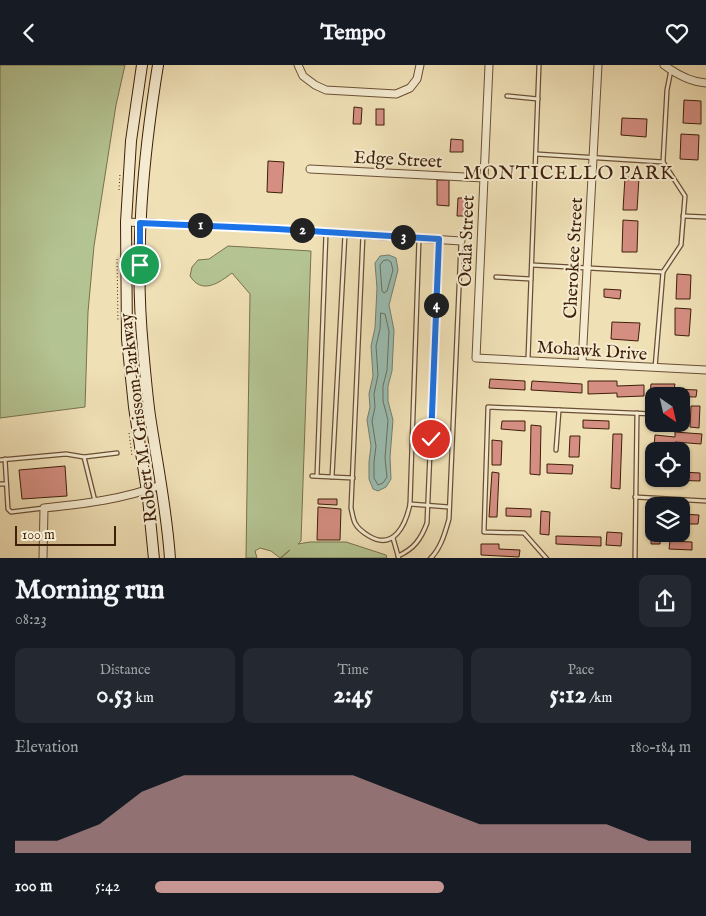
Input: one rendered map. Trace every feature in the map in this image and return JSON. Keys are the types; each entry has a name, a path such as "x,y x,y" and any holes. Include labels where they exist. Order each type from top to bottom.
{"main road":[{"name":"Robert M. Grissom Parkway","path":"142,65 131,141 126,222 127,339 154,558"},
{"name":"Robert M. Grissom Parkway","path":"158,65 146,141 140,223 140,307 150,414 162,485 170,558"}],"street":[{"path":"298,65 303,76 314,85 326,90 396,94 410,88 417,79 420,65"},
{"name":"Ocala Street","path":"476,358 489,65"},
{"name":"Cherokee Street","path":"582,363 598,65"},
{"path":"664,65 697,82 706,83"},
{"name":"Edge Street","path":"310,169 484,178"},
{"path":"126,222 461,241"},
{"name":"Mohawk Drive","path":"476,358 706,371"},
{"path":"43,558 44,508 95,502 147,491 162,485"}],"lane":[{"path":"528,360 539,65"},
{"path":"654,369 663,272 681,245 685,196 663,162 667,90 671,70"},
{"path":"508,96 538,99"},
{"path":"536,154 663,162"},
{"path":"683,216 706,217"},
{"path":"317,476 326,232"},
{"path":"332,477 345,233"},
{"path":"364,234 351,508 354,522 362,532 373,539 382,540 392,538 401,530 408,519 410,504 420,238"},
{"path":"392,538 398,557 415,545 427,523 439,239"},
{"path":"431,558 443,538 449,519 461,241"},
{"path":"532,265 663,272"},
{"path":"496,277 531,279"},
{"path":"546,558 524,533 484,532 488,407 645,413"},
{"path":"556,450 558,410"},
{"path":"635,558 637,413"},
{"path":"0,460 66,454 84,457 117,453"},
{"path":"84,457 95,502"},
{"path":"5,459 8,509 11,511 44,508"},
{"path":"312,476 353,478"},
{"path":"0,484 6,484"},
{"path":"635,497 706,501"},
{"path":"410,504 449,507"}],"green space":[{"path":"0,65 125,65 116,105 94,246 88,312 85,407 0,418"},
{"path":"228,246 311,251 301,541 298,544 346,542 386,555 387,558 281,558 290,550 280,558 271,551 260,548 255,551 257,558 246,558 250,294 232,273 216,283 205,286 195,282 190,276 192,267 198,260 209,259"}],"water":[{"path":"389,255 396,258 398,270 389,305 394,330 392,371 388,386 388,401 393,420 390,457 391,479 386,487 378,491 373,489 369,479 371,446 367,420 370,407 369,394 373,376 371,346 375,328 377,288 375,263 380,256"}],"building":[{"path":"684,100 701,101 701,124 683,123"},
{"path":"354,107 362,108 361,124 353,124"},
{"path":"376,109 384,109 384,125 376,125"},
{"path":"622,118 647,119 646,137 621,135"},
{"path":"681,134 699,135 698,160 680,159"},
{"path":"451,139 463,140 463,152 450,152"},
{"path":"268,161 284,162 282,193 267,192"},
{"path":"625,177 639,178 637,210 623,210"},
{"path":"437,180 449,180 449,206 437,205"},
{"path":"458,198 467,198 466,216 457,216"},
{"path":"623,220 638,221 637,252 622,252"},
{"path":"677,274 691,275 690,299 676,299"},
{"path":"604,289 621,290 620,299 604,297"},
{"path":"675,308 691,309 689,336 675,335"},
{"path":"612,322 640,323 638,341 611,339"},
{"path":"490,379 525,381 525,390 489,388"},
{"path":"532,381 582,384 582,393 531,390"},
{"path":"588,381 617,381 617,386 644,385 644,396 617,397 617,393 588,394"},
{"path":"651,384 675,384 674,387 651,387"},
{"path":"690,390 697,390 696,397 690,397"},
{"path":"691,406 700,406 699,428 690,427"},
{"path":"583,420 609,421 609,429 583,428"},
{"path":"502,421 525,421 525,431 501,429"},
{"path":"531,425 541,426 540,475 530,474"},
{"path":"675,433 702,434 701,444 690,442 654,442 655,435 675,437"},
{"path":"613,434 622,434 620,489 611,488"},
{"path":"570,436 580,436 579,457 569,457"},
{"path":"492,440 502,441 501,465 492,465"},
{"path":"547,464 573,465 572,474 547,473"},
{"path":"65,466 67,496 22,499 19,470"},
{"path":"492,472 499,473 497,517 489,517"},
{"path":"690,472 700,473 700,481 690,481"},
{"path":"318,499 337,499 337,505 318,504"},
{"path":"318,507 341,509 340,540 317,540"},
{"path":"506,508 531,509 531,517 506,516"},
{"path":"541,511 550,512 549,535 540,534"},
{"path":"690,514 699,515 698,524 690,524"},
{"path":"607,532 622,533 621,546 606,545"},
{"path":"556,536 601,537 601,546 556,544"},
{"path":"651,542 660,542 660,544 651,544"},
{"path":"670,542 692,542 692,550 669,549"},
{"path":"481,544 499,544 499,549 520,550 519,557 481,555"}],"district":[{"name":"MONTICELLO PARK","path":"569,172"}],"route":[{"path":"140,265 140,223 439,239 431,439"}]}
